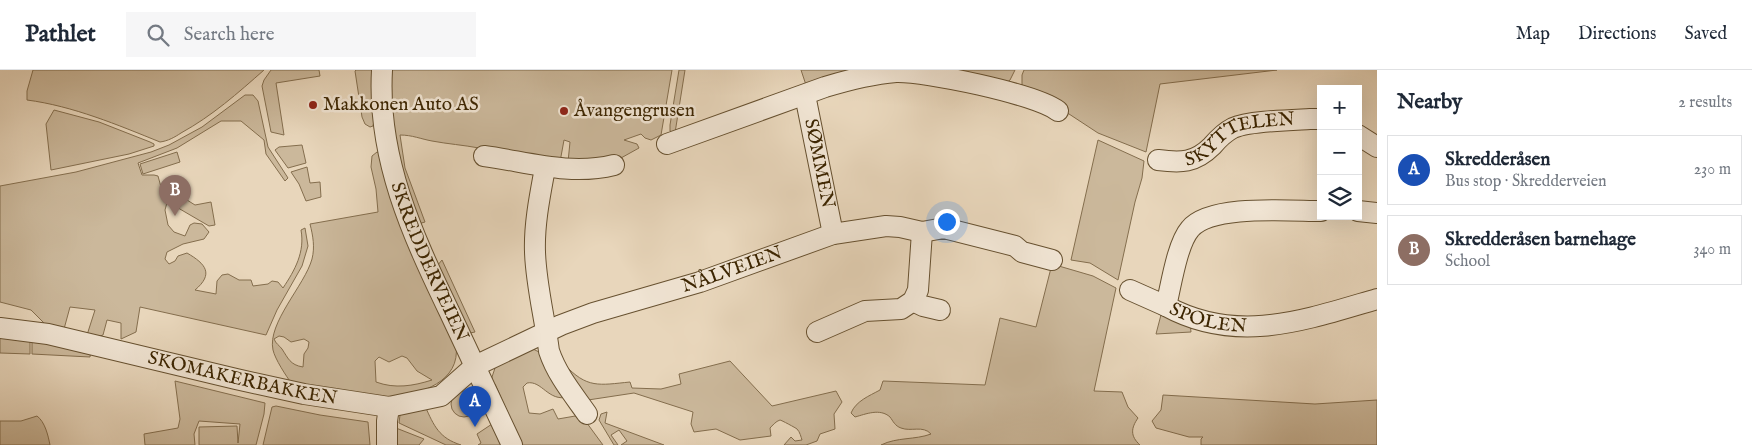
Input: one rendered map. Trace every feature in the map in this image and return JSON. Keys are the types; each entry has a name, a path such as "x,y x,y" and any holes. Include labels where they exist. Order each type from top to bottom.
{"street":[{"name":"SKREDDERVEIEN","path":"382,70 385,137 396,185 418,247 512,445"},
{"name":"SØMMEN","path":"667,144 848,80 908,72 942,77 1013,94 1044,103 1058,111"},
{"name":"SØMMEN","path":"805,95 833,234"},
{"name":"SKYTTELEN","path":"1158,160 1182,162 1189,160 1206,152 1226,132 1238,126 1317,119"},
{"path":"1362,138 1377,147"},
{"path":"484,156 557,169 597,169 614,165"},
{"path":"545,168 537,214 535,251 536,272 549,351 553,363 564,382 587,414"},
{"name":"SPOLEN","path":"1317,211 1242,211 1224,213 1202,219 1188,230 1180,249 1166,306 1203,321 1219,325 1244,327 1296,321 1377,299"},
{"path":"1362,211 1377,212"},
{"name":"NÅLVEIEN","path":"475,366 546,332 593,313 700,282 833,234 886,226 922,232 944,228 1015,246 1022,252 1052,260"},
{"path":"817,332 865,311 900,309 913,301 918,290 922,232"},
{"path":"1130,290 1166,306"},
{"path":"913,301 923,306 940,310"},
{"name":"SKOMAKERBAKKEN","path":"0,328 48,334 236,380 304,394 389,407 441,396 475,366"},
{"path":"387,445 389,407"}],"shaded area":[{"path":"33,70 264,70 214,112 174,137 160,142 78,111 27,100 27,91"},
{"path":"271,70 319,70 320,76 276,83 284,135 271,132 262,86"},
{"path":"356,70 375,70 374,121 373,126 370,127 365,124 362,117"},
{"path":"389,70 672,70 661,135 651,140 641,134 624,140 637,144 639,148 621,158 568,162 570,142 564,140 560,162 400,135 405,168 425,222 418,224 406,195 388,98"},
{"path":"679,70 685,70 675,133 670,131 670,125"},
{"path":"801,70 870,70 807,88"},
{"path":"935,70 1015,70 1010,80 1005,84"},
{"path":"1024,70 1277,70 1160,84 1146,152 1098,133 1066,112 1022,90"},
{"path":"245,95 253,95 258,101 268,147 288,178 285,181 266,154 264,140 241,121 221,121 177,148 138,163 142,175 158,176 161,187 166,191 168,199 165,210 168,225 174,232 185,236 190,225 194,223 202,224 209,232 204,239 183,244 167,252 165,259 169,264 175,261 178,256 187,253 203,265 206,274 201,284 195,290 216,294 217,281 222,275 228,274 239,280 251,280 253,286 268,284 272,281 278,282 283,288 298,260 302,246 301,230 305,228 308,246 302,266 277,310 266,335 140,307 136,332 121,339 121,323 107,320 103,335 87,335 95,310 70,307 64,329 45,324 31,310 0,302 0,186 76,172 151,152 169,145 202,127"},
{"path":"54,110 99,122 150,142 154,146 129,154 51,170 46,124"},
{"path":"1098,140 1144,161 1142,178 1118,280 1090,263 1071,260"},
{"path":"302,145 306,163 288,168 275,150 279,147"},
{"path":"177,152 180,162 143,174 140,164"},
{"path":"377,152 380,153 456,345 456,358 452,368 437,384 414,393 390,398 379,398 292,384 278,363 273,350 273,339 281,316 312,259 313,242 310,224 378,212 376,189 371,167 372,156","holes":["279,336 291,342 304,339 309,342 304,354 303,367 295,365 288,358 274,339","402,356 407,358 417,371 432,380 404,386 376,382 375,361 379,357 389,362"]},
{"path":"307,167 310,183 320,182 321,197 306,201 299,184 291,172"},
{"path":"179,195 195,205 211,202 215,225 209,226 173,205"},
{"path":"442,260 475,332 470,333 437,266"},
{"path":"1052,264 1093,276 1116,288 1094,391 1122,392 1128,407 1138,418 1134,425 1133,435 1140,445 881,445 887,442 931,434 921,429 899,427 886,414 873,412 855,417 851,413 859,402 880,390 883,381 985,385 1000,318 1036,327"},
{"path":"1162,311 1190,322 1191,332 1156,334"},
{"path":"0,333 30,336 30,354 0,353"},
{"path":"32,337 91,350 90,357 32,354"},
{"path":"531,348 541,353 568,397 555,397 537,385 527,383 523,387 529,413 540,414 553,409 558,419 581,415 603,445 522,445 495,384 492,382 492,377 496,365"},
{"path":"730,361 772,406 836,391 842,402 834,414 835,429 820,434 817,441 806,445 784,445 791,437 795,441 802,440 797,429 780,420 770,428 771,436 740,440 716,429 694,432 691,424 693,412 634,393 588,400 564,364 580,378 594,384 630,382 632,388 661,389 681,384 679,374"},
{"path":"175,381 265,403 256,445 199,445 199,427 237,426 238,443 240,424 199,421 194,434 195,445 145,445 144,434 178,428 180,419"},
{"path":"464,391 473,395 477,404 473,413 464,417 455,413 451,404 455,395"},
{"path":"1163,395 1315,404 1377,400 1377,445 1201,445 1203,437 1189,437 1156,428 1152,421 1161,410"},
{"path":"276,406 368,422 370,445 263,445 272,407"},
{"path":"425,406 431,420 442,435 461,445 446,445 399,423 400,415"},
{"path":"607,412 605,423 664,445 621,445 627,441 619,430 611,435 618,445 614,445 599,420 601,414"},
{"path":"37,416 44,425 50,445 0,445 0,421 21,421"},
{"path":"492,424 506,445 478,445 481,443 477,434"},
{"path":"396,428 424,439 419,445 392,445"}],"place":[{"name":"Makkonen Auto AS","path":"313,105"},
{"name":"Åvangengrusen","path":"564,111"},
{"name":"Skredderåsen barnehage","path":"175,216"},
{"name":"Skredderåsen","path":"475,427"}]}
